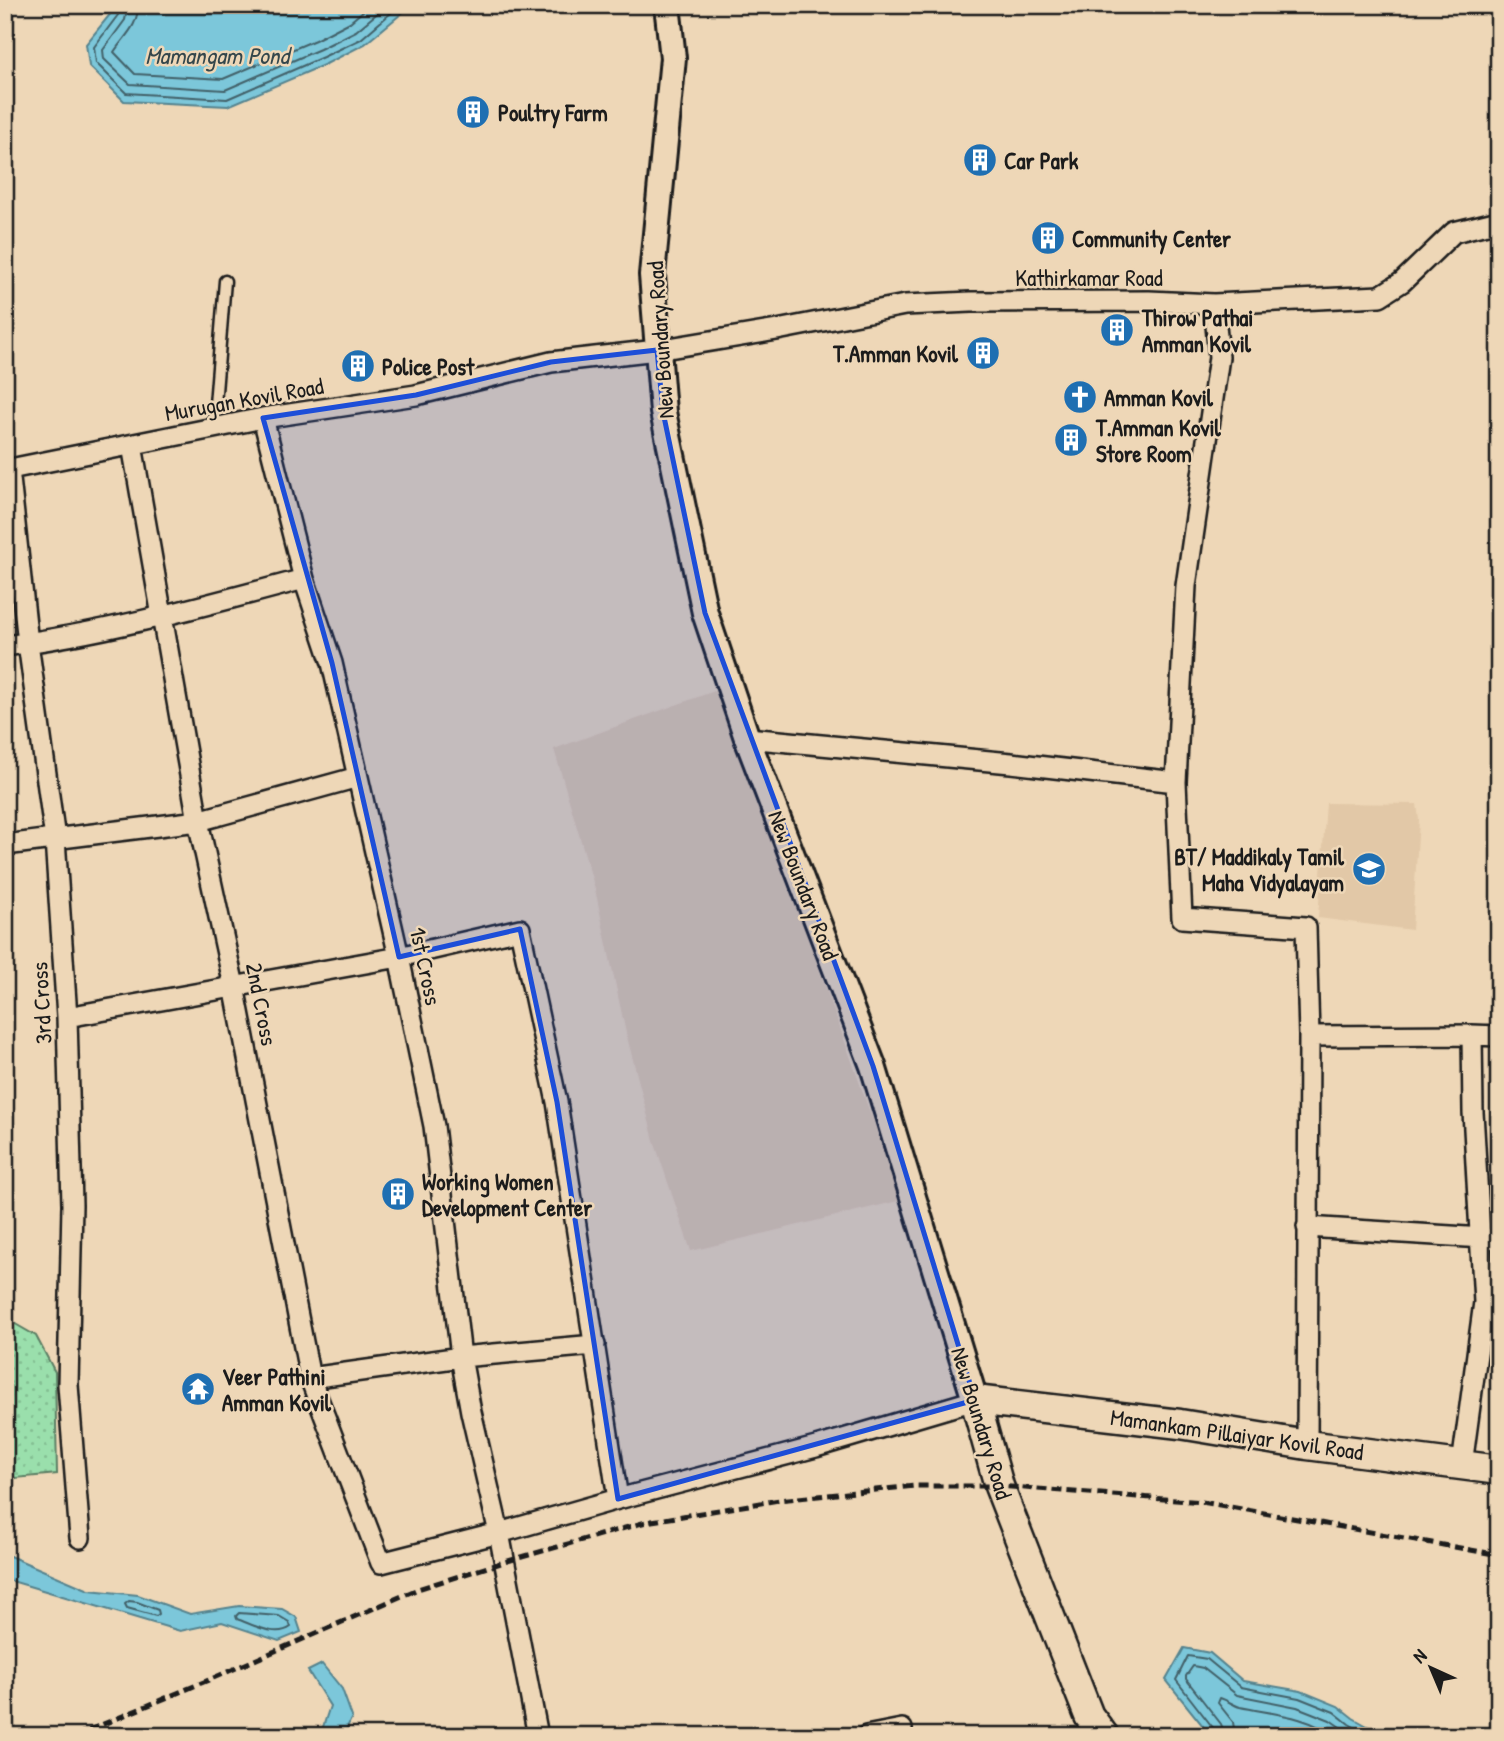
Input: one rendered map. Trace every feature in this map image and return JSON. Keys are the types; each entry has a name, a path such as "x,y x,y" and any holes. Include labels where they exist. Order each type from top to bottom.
{"main road":[{"name":"Mamankam Pillaiyar Kovil Road","path":"975,1400 1180,1424 1307,1445 1499,1470"},
{"name":"New Boundary Road","path":"975,1400 1004,1499 1089,1716 1104,1736"}],"street":[{"name":"New Boundary Road","path":"667,5 673,58 652,275 663,412 705,613 747,738 873,1066 975,1400"},
{"name":"Kathirkamar Road","path":"657,350 905,305 971,302 1214,304 1380,296 1402,282 1454,232 1499,221"},
{"path":"1214,304 1219,357 1186,586 1176,782 1182,918 1306,927 1309,1036 1307,1445"},
{"name":"Murugan Kovil Road","path":"7,469 263,418 416,395 551,362 657,350"},
{"name":"1st Cross","path":"263,418 304,579 332,663 400,957 434,1126 461,1357 499,1533 538,1736"},
{"name":"2nd Cross","path":"132,445 198,821 234,986 310,1378 381,1563 499,1533"},
{"name":"3rd Cross","path":"7,469 55,839 67,1017 72,1205 68,1385 80,1538"},
{"path":"5,646 162,616 304,579"},
{"path":"747,738 1176,782"},
{"path":"5,845 198,821 358,777"},
{"path":"67,1017 400,957 520,929 557,1102 618,1499"},
{"path":"1462,1465 1484,1302 1489,1238 1473,1112 1472,1035"},
{"path":"1309,1036 1499,1036"},
{"path":"1307,1227 1489,1238"},
{"path":"310,1378 461,1357 595,1345"},
{"path":"499,1533 816,1447 975,1400"},
{"path":"866,1736 902,1729"}],"lane":[{"path":"213,429 225,281"}],"highlighted area":[{"path":"657,350 663,412 705,613 873,1066 975,1400 618,1499 557,1102 520,929 399,957 332,663 263,418 416,395 551,362"}],"shaded area":[{"path":"720,689 902,1200 691,1251 655,1144 626,1033 595,889 554,749"},
{"name":"BT/ Maddikaly Tamil Maha Vidyalayam","path":"1326,803 1417,804 1419,820 1412,930 1318,918"}],"green space":[{"path":"5,1318 36,1336 55,1372 57,1474 5,1479"}],"water":[{"name":"Mamangam Pond","path":"112,5 407,5 407,9 365,44 326,64 228,106 124,101 89,66 86,44 112,12"},
{"path":"5,1554 89,1590 138,1595 190,1614 239,1606 282,1609 296,1617 301,1632 279,1641 222,1622 180,1631 5,1579"},
{"path":"1184,1648 1210,1653 1243,1681 1301,1691 1338,1706 1385,1736 1211,1736 1166,1680"},
{"path":"322,1664 342,1689 352,1717 343,1736 320,1736 330,1706 308,1671"}],"railway":[{"path":"75,1736 418,1589 646,1522 779,1500 914,1486 999,1486 1202,1502 1499,1555"}],"place":[{"name":"Poultry Farm","path":"473,112"},
{"name":"Car Park","path":"980,160"},
{"name":"Community Center","path":"1048,238"},
{"name":"Thirow Pathai Amman Kovil","path":"1117,330"},
{"name":"T.Amman Kovil","path":"983,353"},
{"name":"Police Post","path":"358,366"},
{"name":"Amman Kovil","path":"1080,397"},
{"name":"T.Amman Kovil Store Room","path":"1071,440"},
{"name":"BT/ Maddikaly Tamil Maha Vidyalayam","path":"1369,869"},
{"name":"Working Women Development Center","path":"398,1194"},
{"name":"Veer Pathini Amman Kovil","path":"198,1389"}]}
